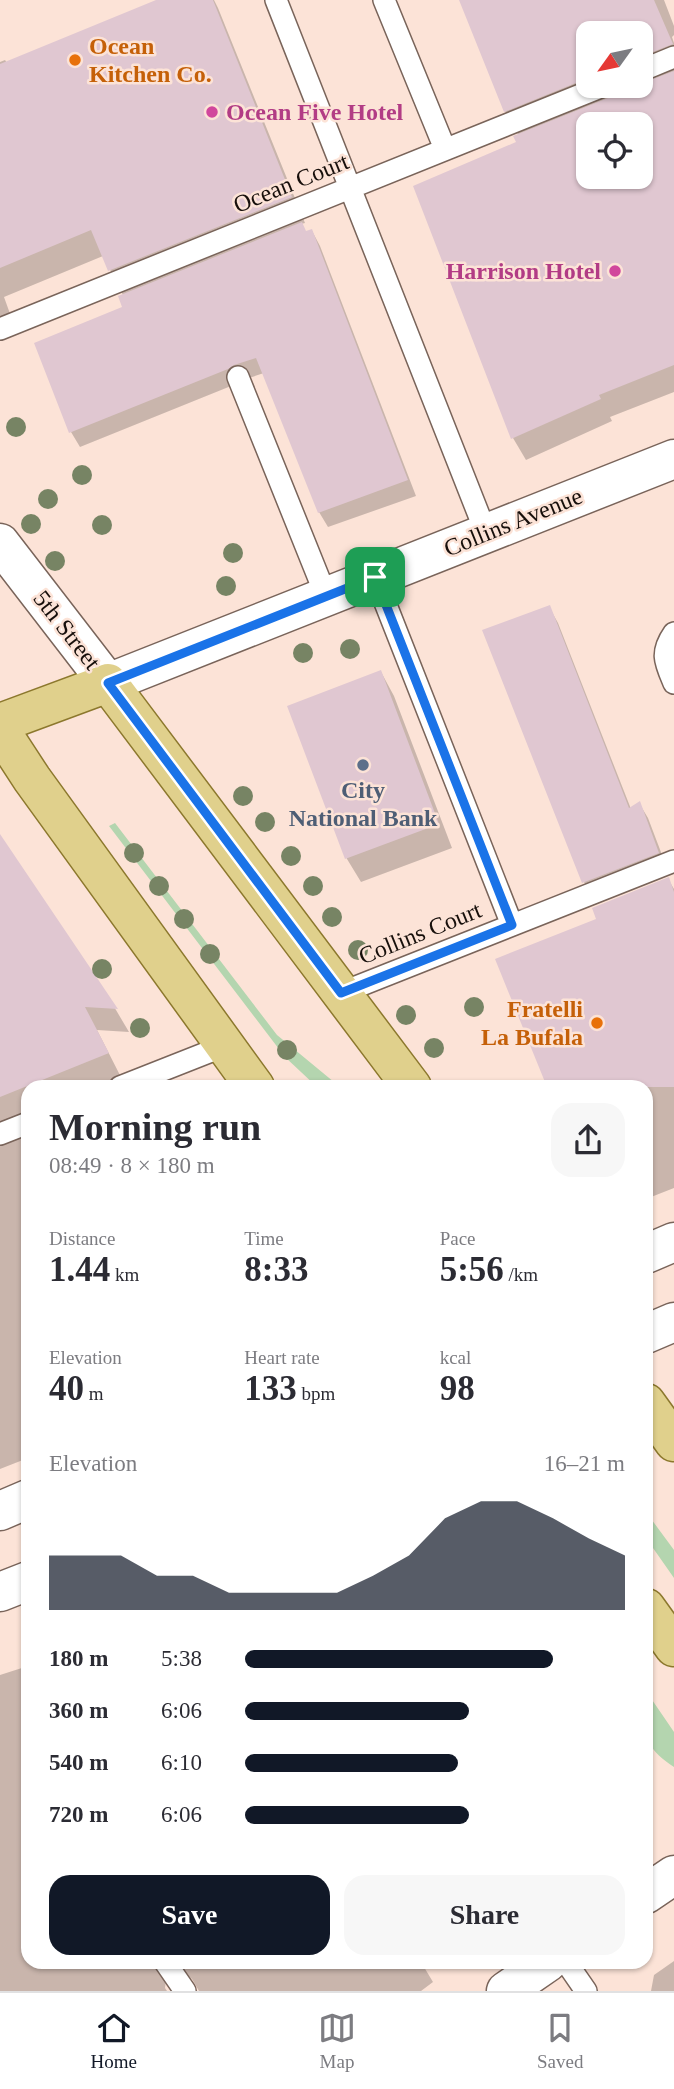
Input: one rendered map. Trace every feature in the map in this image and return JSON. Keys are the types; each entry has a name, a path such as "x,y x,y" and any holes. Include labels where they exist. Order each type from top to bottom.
{"main road":[{"name":"Collins Avenue","path":"0,723 108,683"},
{"name":"5th Street","path":"108,683 407,1080"},
{"path":"0,730 32,779 250,1080"},
{"path":"653,1413 674,1442"},
{"path":"653,1618 674,1647"}],"street":[{"name":"Collins Avenue","path":"108,683 674,459"},
{"name":"5th Street","path":"0,543 108,683"},
{"path":"653,1251 674,1242"},
{"path":"653,1331 674,1322"},
{"path":"0,1511 21,1502"},
{"path":"0,1592 21,1584"},
{"path":"653,1889 674,1875"}],"lane":[{"path":"276,0 486,533"},
{"path":"384,0 445,149"},
{"path":"653,66 674,57"},
{"name":"Ocean Court","path":"0,329 576,97"},
{"path":"238,377 326,596"},
{"path":"375,577 512,925"},
{"path":"674,633 665,648 667,666 674,683"},
{"name":"Collins Court","path":"341,993 674,861"},
{"path":"138,1080 224,1046"},
{"path":"0,1134 21,1126"},
{"path":"170,1969 185,1991"},
{"path":"571,1969 586,1991"}],"green space":[{"path":"115,823 277,1035 332,1080 310,1080 285,1057 109,826"},
{"path":"653,1522 674,1550 674,1578 653,1548"},
{"path":"653,1701 674,1732 674,1767 654,1750"}],"building":[{"path":"156,0 213,0 292,197 108,271 91,230 0,268 0,64"},
{"path":"459,0 654,0 673,44 653,52 653,21 576,21 576,83 504,112"},
{"path":"674,71 674,365 599,395 601,399 511,439 413,186 516,142 513,136 608,98 653,98 653,79"},
{"path":"302,222 306,231 312,229 408,480 318,513 256,358 69,433 34,343 122,307 118,296"},
{"path":"550,605 629,808 640,801 659,853 582,883 482,630"},
{"name":"City National Bank","path":"381,670 439,824 345,859 287,706"},
{"path":"0,834 118,1009 85,1007 109,1053 42,1080 21,1080 21,1089 0,1097"},
{"name":"Fratelli La Bufala","path":"669,877 674,892 674,1087 653,1087 653,1080 544,1080 495,959 596,919 592,908"}],"place":[{"name":"Ocean Kitchen Co.","path":"75,60"},
{"name":"Ocean Five Hotel","path":"212,112"},
{"name":"Harrison Hotel","path":"615,271"},
{"name":"City National Bank","path":"363,765"},
{"name":"Fratelli La Bufala","path":"597,1023"}],"route":[{"path":"375,577 512,925 341,993 108,683 375,577"}]}
